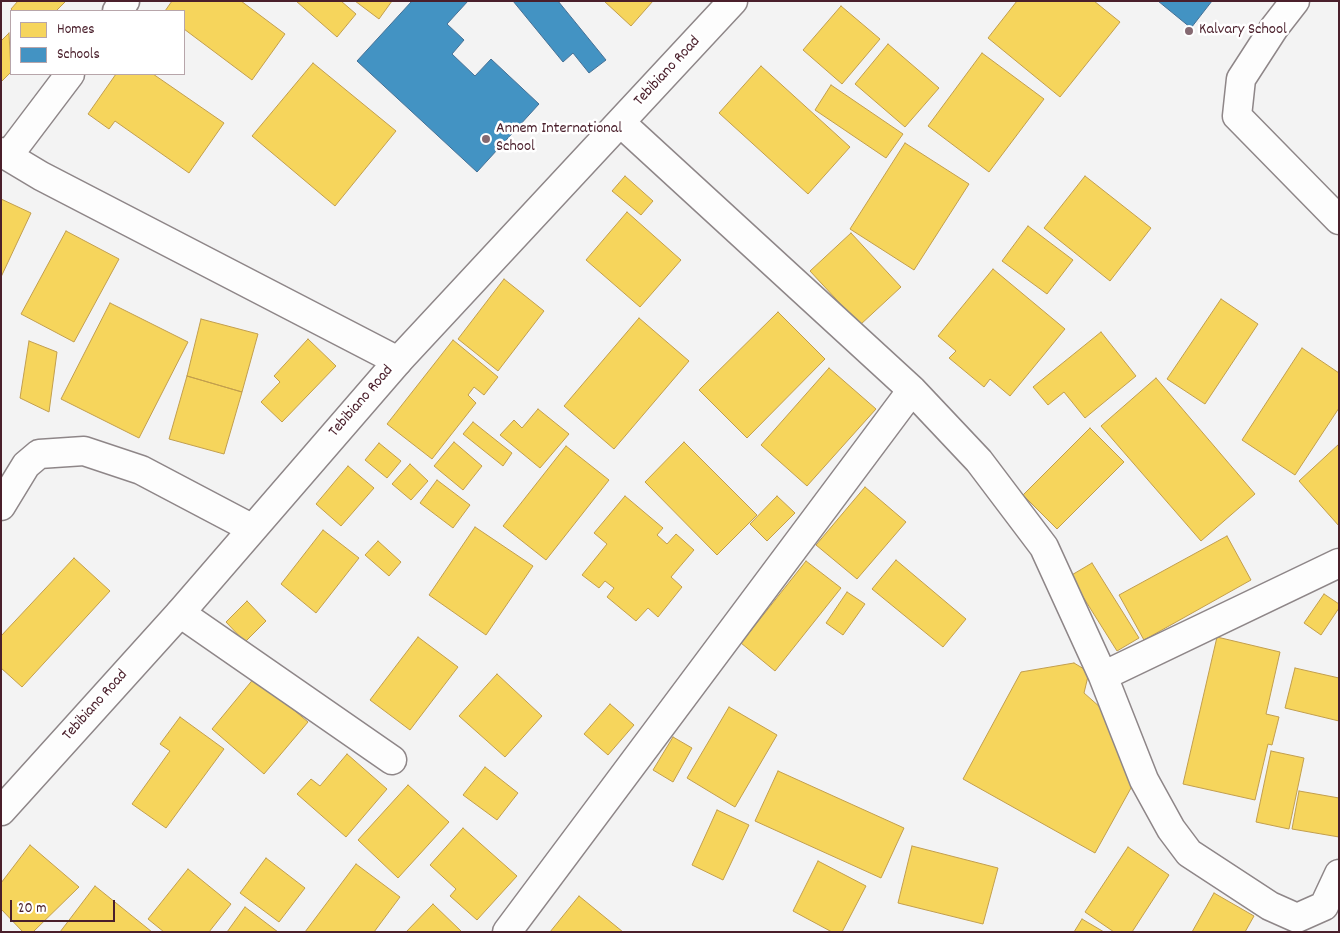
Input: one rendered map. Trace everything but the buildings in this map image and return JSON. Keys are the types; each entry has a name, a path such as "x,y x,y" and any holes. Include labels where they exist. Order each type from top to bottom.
{"street":[{"name":"Tebibiano Road","path":"1,811 180,613 251,528 398,361 733,1"},
{"path":"1294,1 1241,79 1237,116 1339,220"},
{"path":"69,75 5,154 41,176 398,361"},
{"path":"621,123 912,390 979,461 1044,547 1103,676 1144,780 1170,829 1189,854 1270,906 1297,918 1324,906 1339,874"},
{"path":"507,932 912,390"},
{"path":"1,506 26,465 39,454 84,451 141,470 251,528"},
{"path":"1103,676 1339,562"},
{"path":"180,613 392,760"}],"place":[{"name":"Kalvary School","path":"1189,31"},
{"name":"Annem International School","path":"486,139"}]}
